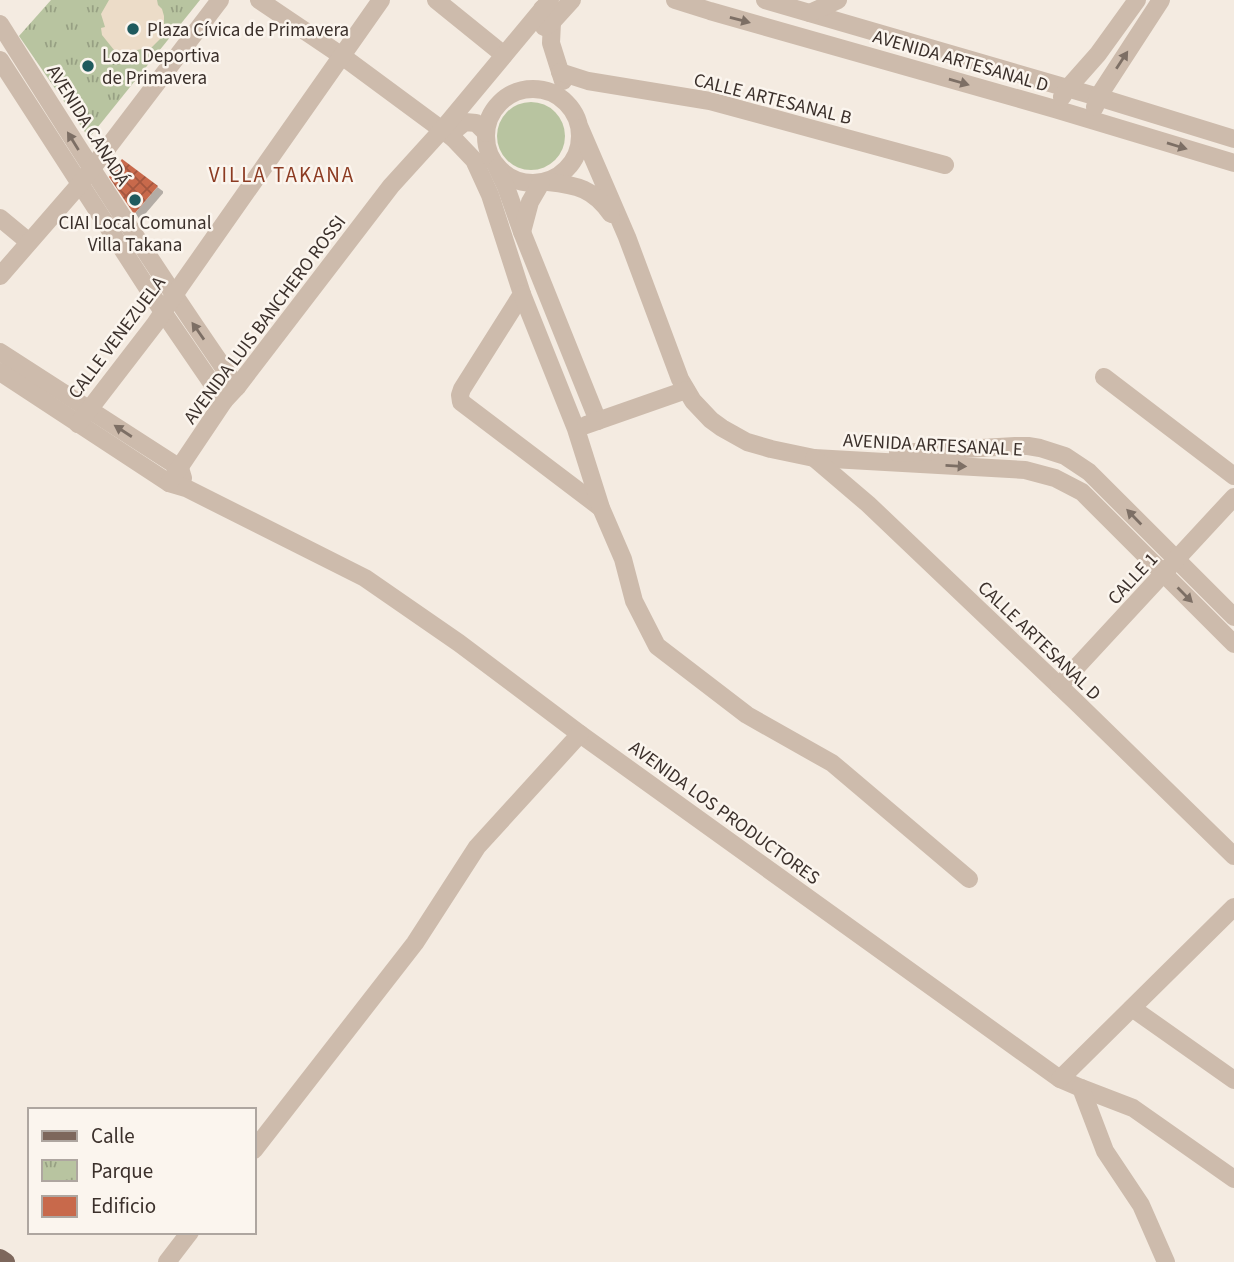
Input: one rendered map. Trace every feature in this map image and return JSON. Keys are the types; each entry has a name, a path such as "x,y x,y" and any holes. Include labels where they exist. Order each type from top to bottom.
{"main road":[{"path":"0,1258 6,1262"}],"street":[{"path":"0,275 80,184 220,0"},
{"path":"259,0 342,56 447,134 474,160 490,195 522,294 576,429 601,508 623,559 634,601 657,646 747,715 832,763 969,879"},
{"name":"CALLE VENEZUELA","path":"78,424 163,312 381,0"},
{"path":"436,0 504,55"},
{"path":"460,118 504,55 548,10 572,0"},
{"name":"AVENIDA ARTESANAL D","path":"675,0 1234,163"},
{"name":"AVENIDA ARTESANAL D","path":"765,0 1234,139"},
{"path":"810,13 838,0"},
{"path":"1055,109 1067,89 1098,54 1137,0"},
{"path":"1090,120 1098,97 1161,0"},
{"path":"548,10 551,43 560,72 627,237"},
{"name":"AVENIDA CANADÁ","path":"0,24 91,169 237,387"},
{"name":"AVENIDA CANADÁ","path":"0,60 163,312 224,401"},
{"path":"492,70 485,88 484,101 488,149 506,187 598,421"},
{"name":"CALLE ARTESANAL B","path":"560,72 588,81 710,101 946,165"},
{"path":"568,92 588,81"},
{"path":"460,118 484,101 530,89 544,90 556,95 567,103 578,121 580,142 577,155 561,176 545,182 530,202 522,232"},
{"path":"487,131 497,106 506,97 517,92"},
{"path":"460,118 476,123 487,131"},
{"name":"AVENIDA LUIS BANCHERO ROSSI","path":"180,468 224,401 391,186 447,134 455,130 460,118"},
{"path":"494,163 503,173 528,184 545,182 575,185 603,201 627,237"},
{"path":"0,218 29,242"},
{"name":"AVENIDA ARTESANAL E","path":"627,237 686,390 711,420 734,436 747,442 814,458 1009,468 1041,473 1082,492 1234,617"},
{"path":"522,294 462,389 461,402 601,508"},
{"path":"0,352 180,468 177,486"},
{"name":"AVENIDA LOS PRODUCTORES","path":"0,372 177,486 365,578 459,643 580,734 1060,1079 1133,1108 1234,1179"},
{"path":"1104,377 1234,476"},
{"path":"576,429 686,390"},
{"name":"CALLE ARTESANAL D","path":"814,458 868,504 1234,856"},
{"name":"CALLE 1","path":"1059,686 1234,497"},
{"name":"AVENIDA ARTESANAL E","path":"1170,567 1234,644"},
{"path":"256,1147 415,943 477,846 580,734"},
{"path":"1060,1079 1234,907"},
{"path":"1132,1008 1234,1080"},
{"path":"1081,1088 1105,1151 1141,1205 1166,1262"},
{"path":"167,1262 188,1234"}],"green space":[{"path":"51,0 200,0 89,138 19,36"},
{"path":"524,102 538,102 550,107 560,117 565,136 560,155 550,165 538,170 524,170 512,165 502,155 497,143 497,129 502,117 512,107"}],"shaded area":[{"name":"Plaza Cívica de Primavera","path":"109,0 157,0 164,16 161,38 152,47 137,50 132,56 122,60 102,35 101,28 105,27 101,14"}],"building":[{"name":"CIAI Local Comunal Villa Takana","path":"122,159 158,186 134,214 109,177"}],"place":[{"name":"Plaza Cívica de Primavera","path":"133,29"},
{"name":"Loza Deportiva de Primavera","path":"88,66"},
{"name":"CIAI Local Comunal Villa Takana","path":"135,200"}],"district":[{"name":"VILLA TAKANA","path":"282,175"}]}
